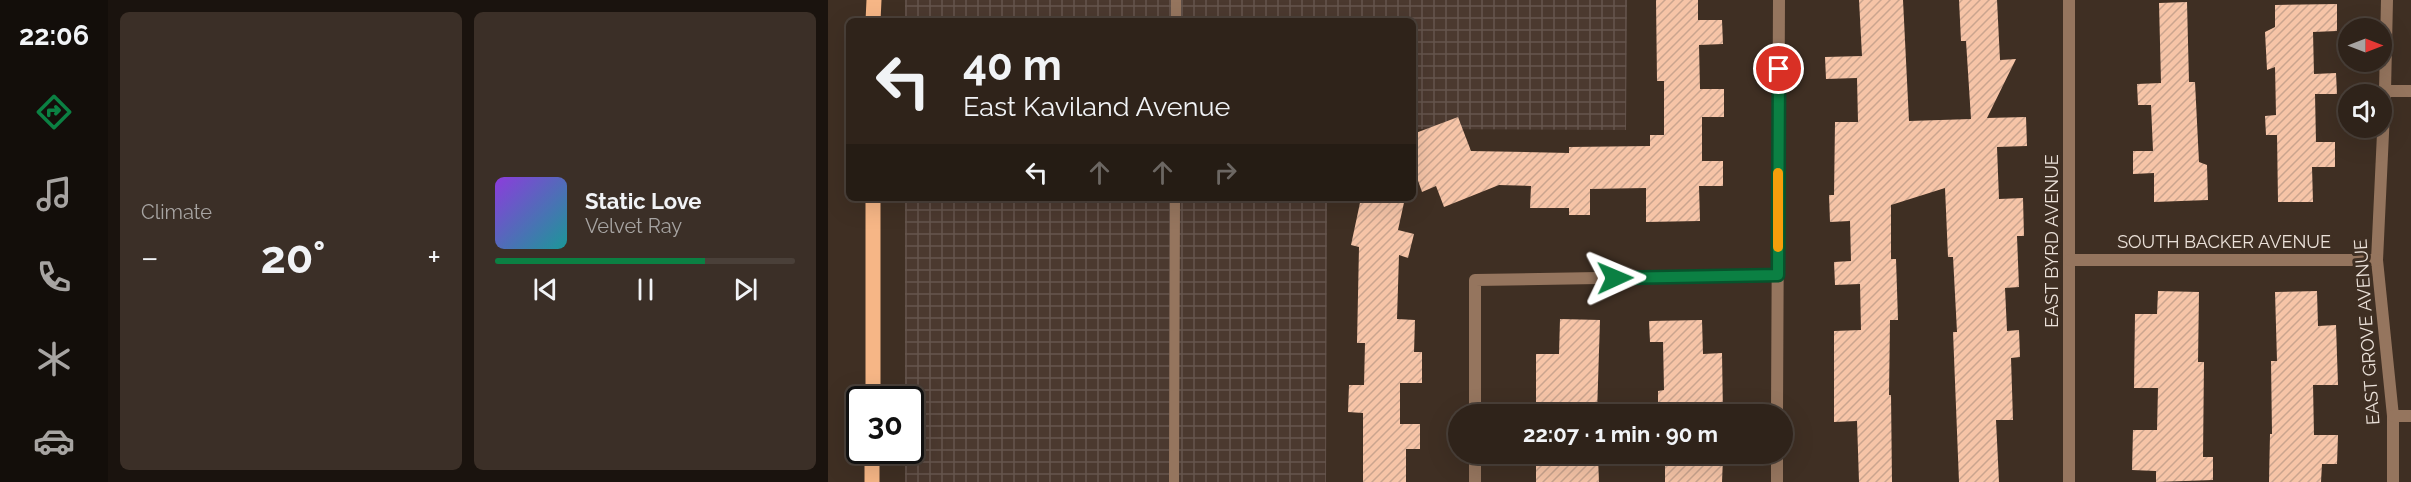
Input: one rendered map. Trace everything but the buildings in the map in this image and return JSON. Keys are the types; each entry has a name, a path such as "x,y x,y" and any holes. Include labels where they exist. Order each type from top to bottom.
{"main road":[{"path":"873,0 873,18"},
{"path":"873,201 873,386"},
{"path":"872,464 872,482"}],"street":[{"path":"1777,404 1779,0"},
{"name":"EAST BYRD AVENUE","path":"2069,0 2069,482"},
{"name":"EAST GROVE AVENUE","path":"2385,84 2387,0"},
{"path":"2392,91 2411,91"},
{"name":"EAST GROVE AVENUE","path":"2383,138 2377,260 2393,416 2393,482"},
{"name":"SOUTH BACKER AVENUE","path":"2070,260 2377,260"},
{"path":"1475,404 1475,280 1778,275"},
{"path":"2393,416 2411,416"},
{"path":"1475,464 1475,482"},
{"path":"1777,464 1777,482"}],"lane":[{"path":"1176,0 1176,18"},
{"path":"1174,482 1175,201"}],"shaded area":[{"path":"905,0 1627,0 1626,130 1416,129 1416,18 905,18"},
{"path":"905,201 1327,201 1326,482 905,482 905,464 924,464 924,386 905,386"}],"slow traffic":[{"path":"1778,173 1778,247"}],"route":[{"path":"1615,278 1778,275 1779,69"}]}
